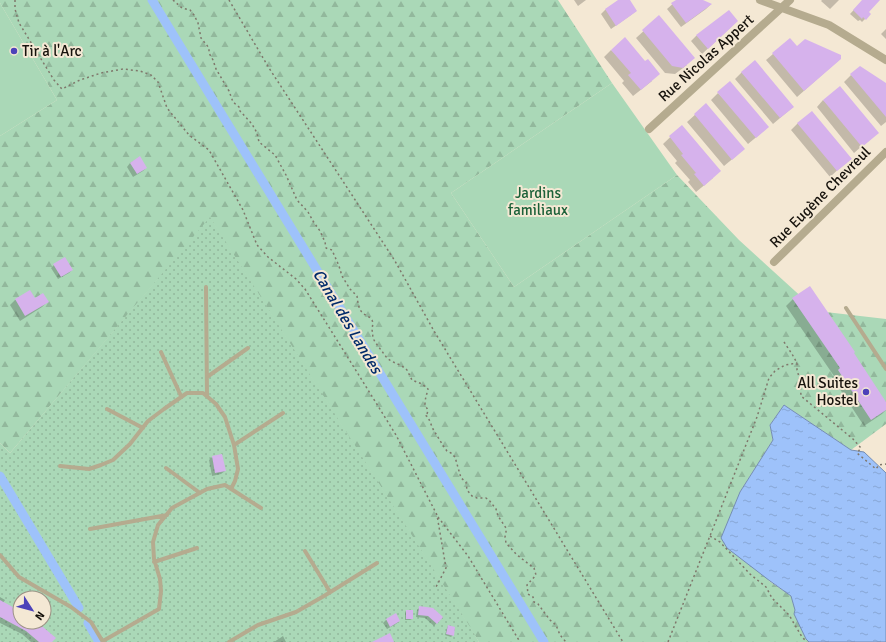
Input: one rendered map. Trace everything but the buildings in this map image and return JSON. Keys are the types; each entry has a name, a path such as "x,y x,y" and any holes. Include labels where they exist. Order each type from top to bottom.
{"street":[{"path":"760,0 829,25 886,60"},
{"name":"Rue Nicolas Appert","path":"648,129 790,0"},
{"name":"Rue Eugène Chevreul","path":"774,262 886,152"}],"lane":[{"path":"206,287 207,396"},
{"path":"846,308 886,369"},
{"path":"206,377 248,348"},
{"path":"161,352 181,396"},
{"path":"60,466 90,469 113,460 130,444 148,421 181,396 186,393 203,393 216,404 225,417 234,445 238,469 231,489"},
{"path":"106,410 143,428"},
{"path":"234,445 283,413"},
{"path":"166,468 200,493"},
{"path":"0,555 19,577 72,607 91,622 103,642 159,609 161,591 160,579 154,562 153,542 158,526 172,508 207,489 225,485 261,508"},
{"path":"90,530 167,514"},
{"path":"154,562 197,548"},
{"path":"305,551 330,592"},
{"path":"229,642 258,625 296,612 377,563"}],"path":[{"path":"15,0 18,23 54,80 62,89 80,80 101,73 123,70 140,71 151,75 158,82 167,108 189,135 210,150 243,210 257,245 268,258 296,279 305,289 396,435 437,515 468,556 520,642"},
{"path":"173,0 178,6 190,10 194,15 198,23 201,38 209,48 209,53 216,69 233,102 240,108 240,111 252,124 259,142 274,155 286,175 297,200 308,212 320,231 326,248 332,250 342,276 350,289 357,296 360,311 372,320 375,342 390,361 402,366 407,370 412,380 422,384 428,389 425,405 428,411 425,415 428,417 433,429 444,447 455,457 461,478 466,482 467,490 470,495 475,498 486,498 489,500 496,509 498,516 506,528 506,543 513,552 534,568 536,575 527,585 528,593 533,597 534,602 538,604 550,620 556,625 560,635 566,642"},
{"path":"230,0 269,68 395,260 434,331 623,642"},
{"path":"784,342 797,363 801,396 853,439 861,448 857,453 876,469 879,465 886,464"},
{"path":"668,642 757,417 770,378 775,371 785,365 797,363"},
{"path":"436,587 446,568 437,515"},
{"path":"710,536 720,542 750,574 766,587 772,598 789,615 802,637 807,642"}],"green space":[{"path":"0,0 558,0 612,83 451,193 514,287 677,175 739,240 817,311 886,319 886,424 851,450 784,405 770,425 773,440 740,492 769,581 791,596 801,627 806,639 809,642 479,642 210,218 10,453 0,443 0,136 57,100 0,3"},
{"name":"Tir à l'Arc","path":"0,3 57,100 0,136"},
{"name":"Jardins familiaux","path":"612,83 677,175 514,287 451,193"},
{"path":"210,217 479,642 0,642 0,443 10,453"}],"water":[{"path":"784,405 851,450 864,452 886,473 886,642 809,642 806,639 794,614 795,610 791,596 727,548 721,538 740,492 773,440 770,425"}],"waterway":[{"name":"Canal des Landes","path":"152,0 544,642"},
{"path":"0,476 79,608"},
{"path":"88,623 99,642"}],"place":[{"name":"Tir à l'Arc","path":"14,51"},
{"name":"All Suites Hostel","path":"866,392"}]}
